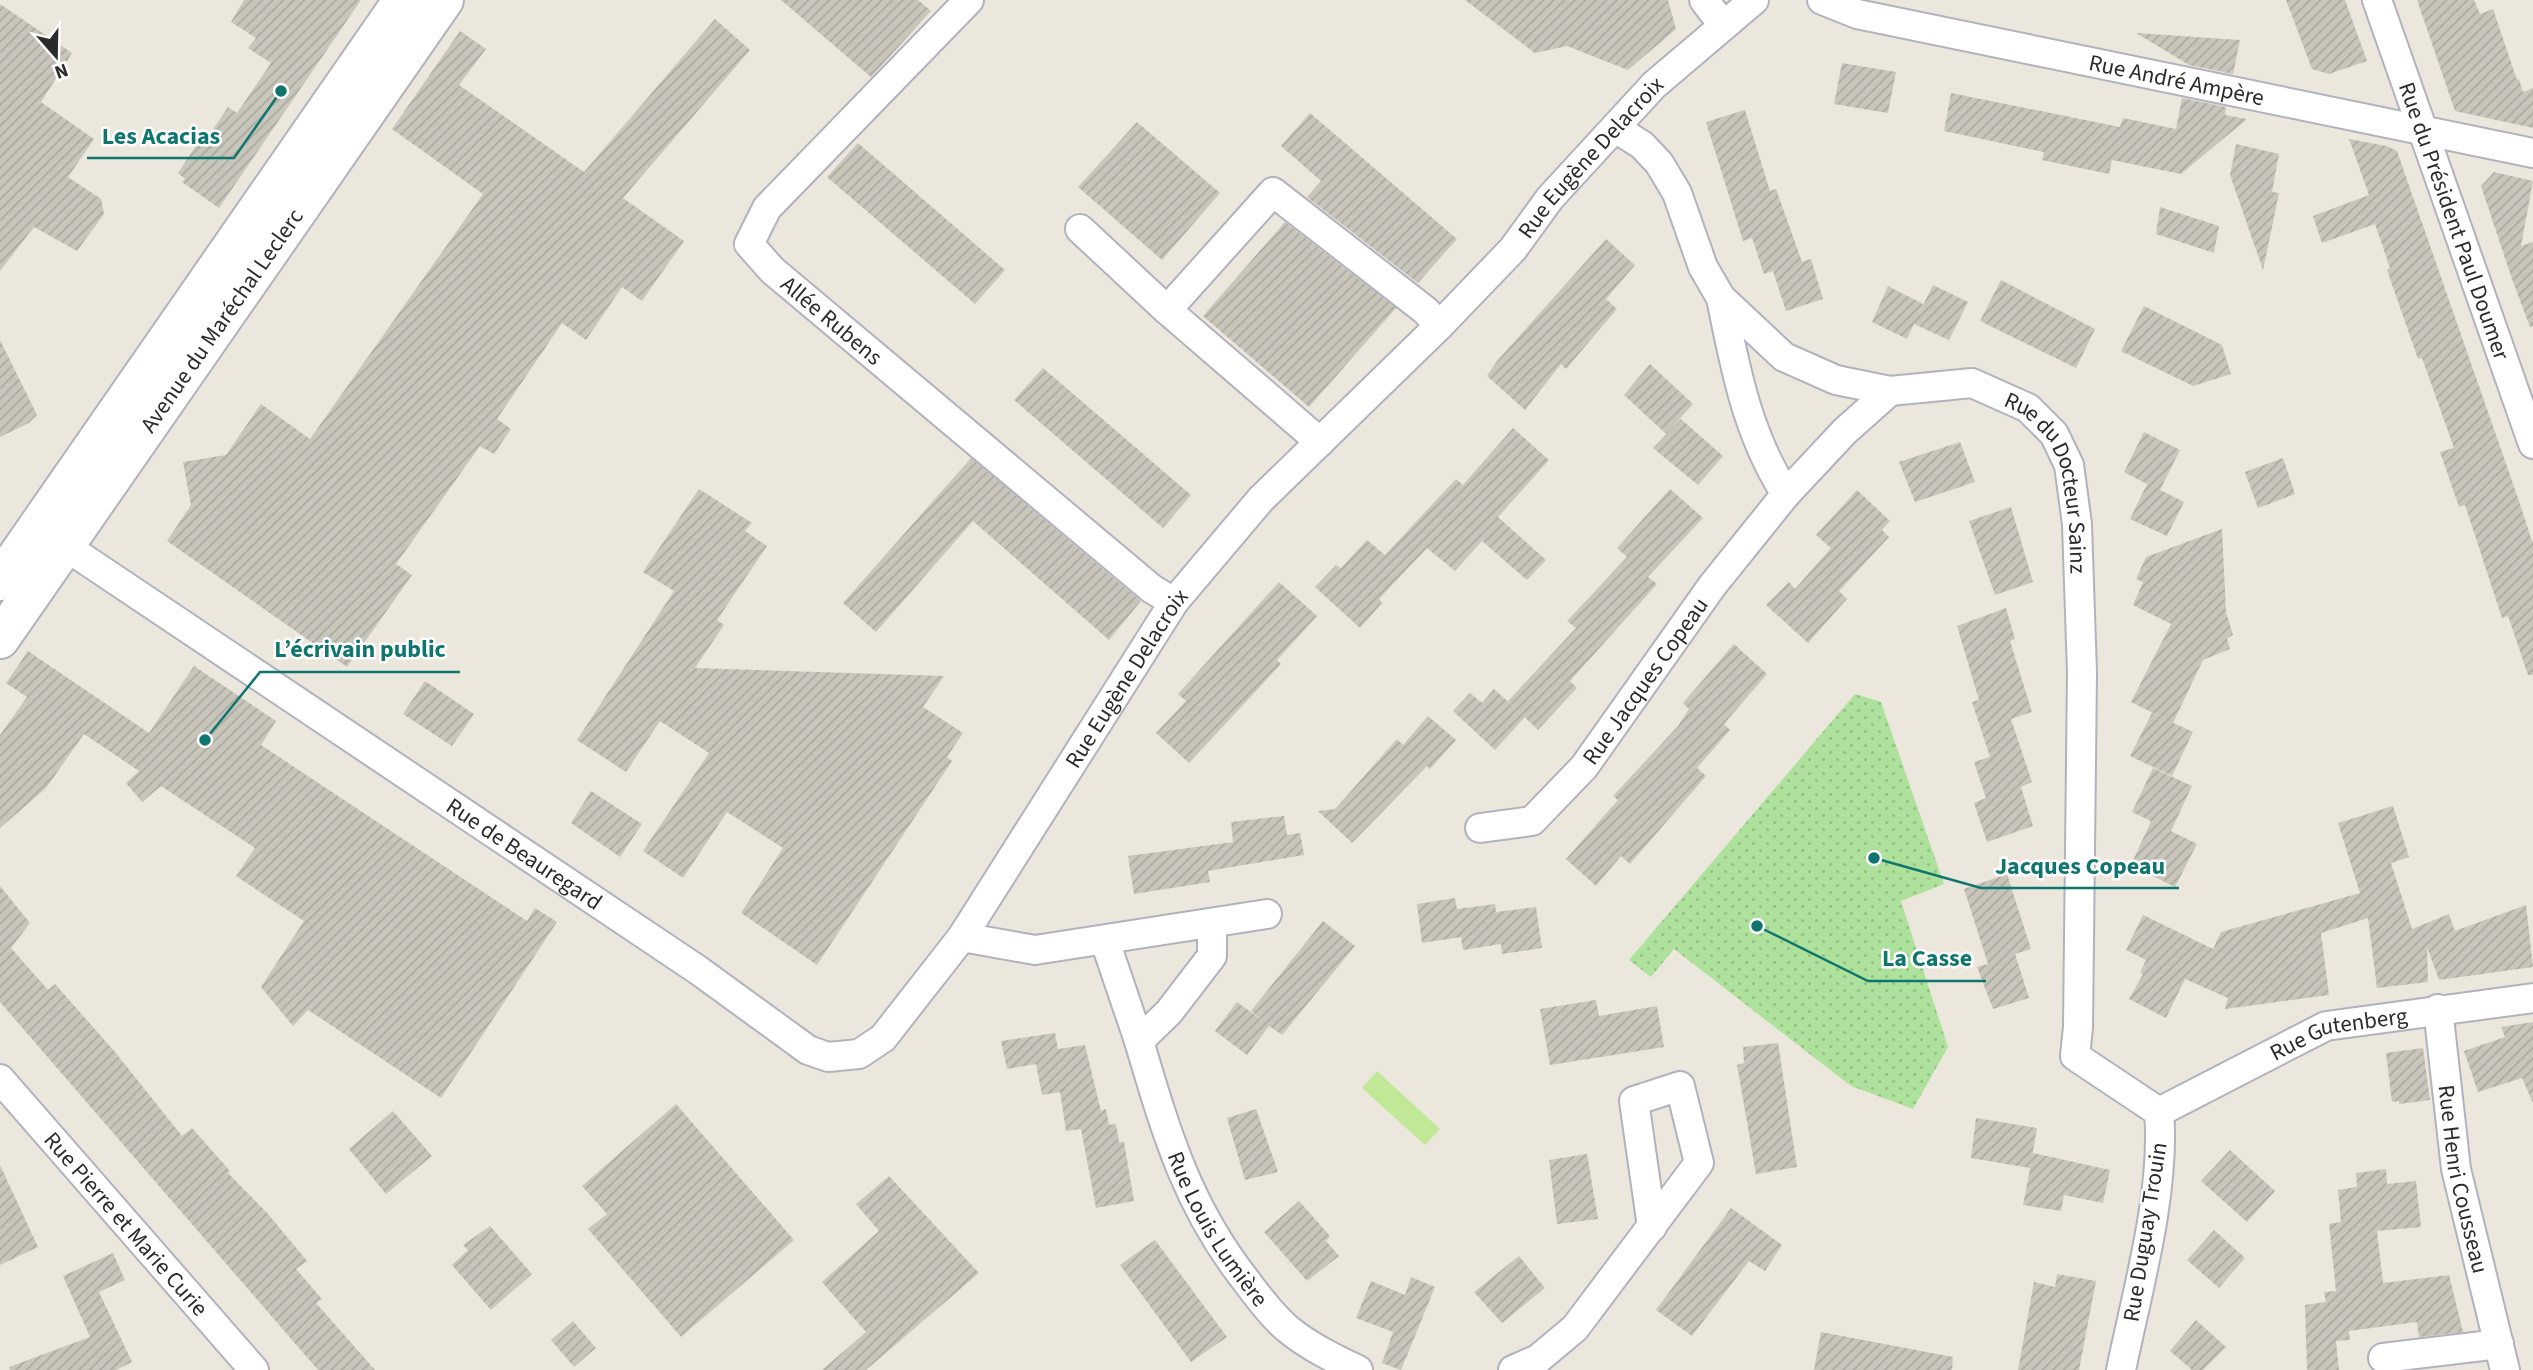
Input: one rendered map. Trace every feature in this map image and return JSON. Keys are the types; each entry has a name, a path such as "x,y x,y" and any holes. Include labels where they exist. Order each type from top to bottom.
{"main road":[{"name":"Avenue du Maréchal Leclerc","path":"0,639 52,534 403,0"},
{"name":"Avenue du Maréchal Leclerc","path":"0,581 52,534 444,0"}],"street":[{"name":"Allée Rubens","path":"969,0 766,208 749,244 772,270 1152,589 1174,602"},
{"path":"1704,0 1723,25"},
{"name":"Rue Eugène Delacroix","path":"962,937 1174,602 1261,499 1439,326 1513,249 1550,198 1654,85 1754,0"},
{"name":"Rue André Ampère","path":"1822,0 1857,14 2422,128 2533,153"},
{"name":"Rue du Président Paul Doumer","path":"2377,0 2533,444"},
{"name":"Rue du Docteur Sainz","path":"1615,128 1642,145 1659,163 1677,193 1703,267 1721,298 1784,357 1836,380 1890,391 1972,383 2028,408 2054,434 2069,465 2077,524 2082,673 2078,1027 2075,1056"},
{"path":"1167,310 1273,191 1426,310 1439,326"},
{"path":"1080,229 1167,310 1320,442"},
{"path":"1721,298 1740,393 1768,467 1786,494"},
{"name":"Rue Jacques Copeau","path":"1480,828 1532,821 1584,766 1712,586 1786,494 1845,431 1890,391"},
{"name":"Rue de Beauregard","path":"52,534 698,970 808,1050 828,1057 859,1054 883,1038 962,937"},
{"path":"962,937 1035,950 1268,914"},
{"path":"1139,1041 1169,1012 1212,956 1212,923"},
{"name":"Rue Louis Lumière","path":"1105,941 1178,1167 1198,1210 1229,1260 1289,1330 1327,1355 1359,1370"},
{"name":"Rue Gutenberg","path":"2159,1112 2326,1026 2533,998"},
{"name":"Rue Henri Cousseau","path":"2383,1358 2502,1357 2456,1169 2438,1009"},
{"name":"Rue Duguay Trouin","path":"2075,1056 2159,1112 2162,1140 2149,1226 2121,1370"},
{"name":"Rue Pierre et Marie Curie","path":"0,1079 254,1370"},
{"path":"1513,1370 1538,1359 1575,1328 1652,1227"}],"green space":[{"path":"1855,694 1881,702 1944,884 1901,901 1948,1047 1913,1109 1851,1086 1674,949 1651,977 1629,960"},
{"path":"1377,1071 1440,1129 1425,1145 1362,1088"}],"building":[{"path":"244,0 361,0 219,208 182,182 185,179 178,173 199,141 203,144 228,107 237,113 271,63 248,48 256,38 231,22"},
{"path":"781,0 918,0 931,11 871,77"},
{"path":"1465,0 1668,0 1676,29 1628,70 1567,46 1535,53"},
{"path":"2286,0 2345,0 2367,61 2329,74 2312,69"},
{"path":"2417,0 2474,0 2480,14 2493,9 2523,92 2533,88 2533,128 2455,111"},
{"path":"0,4 72,53 41,102 94,139 68,177 101,199 104,214 77,251 34,227 0,271"},
{"path":"715,19 750,50 623,198 684,241 642,301 622,287 586,340 562,323 497,419 511,429 494,454 480,446 396,564 412,575 347,667 167,541 191,505 183,462 226,455 261,404 310,439 483,194 392,129 460,31 486,49 459,85 584,172"},
{"path":"2136,33 2240,40 2233,74 2189,65"},
{"path":"1842,63 1896,72 1888,113 1834,104"},
{"path":"1951,93 2120,127 2123,118 2176,129 2182,98 2226,107 2225,115 2247,119 2181,174 2112,160 2109,174 2042,160 2044,152 1944,131"},
{"path":"1745,110 1770,191 1776,189 1802,262 1811,259 1823,299 1786,311 1773,271 1764,274 1752,238 1743,241 1706,122"},
{"path":"1310,113 1457,239 1418,283 1307,197 1321,181 1281,146"},
{"path":"1137,122 1220,193 1162,260 1078,187"},
{"path":"2349,139 2387,146 2397,151 2519,501 2533,544 2533,675 2528,675 2508,616 2502,618 2465,505 2459,507 2440,452 2454,448 2422,358 2418,359 2387,270 2390,268 2375,224 2322,243 2313,216 2369,195"},
{"path":"858,143 1005,270 975,304 827,177"},
{"path":"2236,144 2279,154 2272,192 2279,193 2263,270 2230,175"},
{"path":"2494,172 2533,181 2521,246 2533,242 2533,326 2530,327 2481,186"},
{"path":"2160,207 2219,226 2214,253 2156,234"},
{"path":"1285,222 1396,308 1309,407 1203,316"},
{"path":"1606,239 1635,265 1606,299 1617,309 1566,369 1561,364 1525,410 1487,376 1497,361"},
{"path":"2001,280 2095,329 2076,368 1980,321"},
{"path":"1933,285 1968,302 1949,340 1914,324 1907,339 1872,322 1888,286 1923,304 1918,315"},
{"path":"2144,306 2222,345 2231,374 2193,386 2121,351"},
{"path":"0,340 37,415 29,423 0,437"},
{"path":"1650,364 1693,404 1666,434 1624,395"},
{"path":"1043,368 1191,495 1163,528 1014,400"},
{"path":"1681,419 1723,456 1698,485 1653,448"},
{"path":"1513,428 1549,460 1498,517 1546,560 1527,580 1482,541 1455,571 1427,548 1379,599 1382,603 1360,628 1315,587 1336,565 1341,568 1367,540 1385,555 1456,479 1463,485"},
{"path":"2144,432 2180,450 2160,490 2184,502 2167,536 2130,519 2147,484 2124,472"},
{"path":"1960,442 1975,482 1915,502 1899,462"},
{"path":"971,458 1141,601 1109,640 973,521 876,632 843,603"},
{"path":"2283,458 2295,494 2258,508 2245,472"},
{"path":"699,489 752,523 745,531 767,546 717,620 724,625 695,668 944,676 923,707 963,733 947,757 952,761 817,965 741,913 783,848 727,812 683,878 643,851 709,753 660,721 626,772 577,740 674,591 643,572"},
{"path":"1670,489 1703,518 1648,577 1657,584 1570,681 1577,688 1538,730 1508,701 1576,628 1567,621 1627,557 1617,548"},
{"path":"1857,490 1890,521 1882,530 1889,537 1839,591 1847,599 1808,643 1766,605 1789,582 1795,589 1831,548 1816,535"},
{"path":"2011,507 2033,582 1995,595 1969,521"},
{"path":"2222,529 2226,612 2233,635 2227,638 2230,649 2203,660 2173,723 2131,702 2171,624 2133,605 2143,582 2136,579 2146,557"},
{"path":"1279,582 1317,616 1277,660 1281,664 1189,763 1156,733 1186,701 1178,694"},
{"path":"2006,608 2015,639 2010,641 2032,712 2011,719 2032,782 2021,787 2033,826 1987,842 1974,803 1986,798 1974,762 1990,757 1972,702 1979,700 1957,626"},
{"path":"1734,644 1767,674 1724,724 1730,730 1697,768 1706,776 1630,864 1621,856 1596,886 1566,859 1618,800 1613,796 1678,726 1689,709 1683,703"},
{"path":"28,651 149,733 194,666 276,721 261,745 527,921 535,908 557,922 441,1098 308,1010 293,1026 261,987 304,921 236,876 255,848 161,786 142,802 126,783 139,771 84,734 46,788 0,828 0,735 27,697 6,683"},
{"path":"425,681 474,714 452,746 403,714"},
{"path":"1494,689 1525,717 1495,750 1453,711 1470,693 1482,703"},
{"path":"2152,713 2193,732 2172,776 2130,756"},
{"path":"1428,716 1456,740 1430,769 1427,766 1352,843 1318,811 1335,809 1397,739 1403,745"},
{"path":"2153,768 2192,786 2171,831 2197,844 2175,887 2131,865 2151,821 2132,812"},
{"path":"591,791 642,824 620,857 571,823"},
{"path":"2393,806 2409,857 2391,863 2412,929 2449,914 2455,931 2526,905 2533,967 2439,980 2427,947 2428,982 2377,988 2368,918 2321,933 2329,995 2225,1009 2228,998 2185,979 2166,1018 2129,999 2143,974 2140,973 2146,960 2126,950 2143,915 2213,949 2221,932 2360,893 2338,823"},
{"path":"1284,816 1287,835 1300,833 1304,855 1208,871 1210,882 1134,894 1128,856 1233,842 1231,822"},
{"path":"2007,874 2031,949 2015,954 2029,998 1993,1009 1977,967 1988,964 1964,889"},
{"path":"0,886 30,923 11,948 48,990 55,984 115,1052 182,1136 192,1128 230,1171 228,1173 268,1214 307,1261 296,1269 322,1299 316,1303 375,1370 318,1370 0,1002"},
{"path":"1455,898 1457,909 1495,904 1496,912 1536,907 1542,948 1502,954 1501,944 1463,950 1461,937 1422,943 1417,904"},
{"path":"1323,921 1355,946 1282,1035 1269,1026 1247,1055 1215,1031 1237,1002 1263,1021 1251,1011"},
{"path":"1596,1000 1599,1016 1657,1006 1664,1047 1550,1065 1540,1009"},
{"path":"2533,1022 2533,1103 2522,1078 2478,1092 2464,1051 2505,1037 2501,1027"},
{"path":"1055,1033 1058,1049 1085,1045 1101,1111 1106,1109 1109,1125 1116,1124 1119,1142 1124,1142 1134,1201 1096,1208 1081,1129 1066,1131 1060,1092 1042,1095 1036,1064 1007,1069 1001,1041"},
{"path":"1778,1043 1797,1167 1756,1174 1737,1065 1744,1063 1743,1047"},
{"path":"2423,1048 2430,1100 2399,1104 2399,1101 2392,1102 2386,1053"},
{"path":"676,1104 794,1240 681,1337 588,1229 607,1214 582,1186"},
{"path":"1256,1109 1278,1172 1245,1180 1227,1118"},
{"path":"393,1111 432,1156 386,1194 349,1149"},
{"path":"1976,1118 2037,1128 2031,1164 2033,1153 2110,1170 2103,1203 2064,1195 2061,1211 2023,1205 2030,1168 1971,1158"},
{"path":"2230,1150 2275,1191 2247,1222 2201,1181"},
{"path":"1587,1154 1598,1219 1557,1224 1549,1160"},
{"path":"0,1165 38,1247 0,1265"},
{"path":"2386,1169 2387,1184 2416,1181 2421,1227 2377,1231 2383,1283 2449,1275 2463,1332 2419,1337 2417,1322 2349,1331 2350,1340 2336,1341 2339,1370 2307,1370 2305,1305 2326,1302 2324,1292 2336,1291 2329,1224 2341,1222 2338,1190 2357,1187 2356,1173"},
{"path":"889,1176 979,1273 866,1370 822,1370 866,1332 822,1282 879,1231 856,1204"},
{"path":"1299,1201 1330,1236 1326,1241 1339,1256 1307,1281 1264,1232"},
{"path":"1731,1208 1782,1245 1765,1271 1749,1261 1692,1336 1656,1310"},
{"path":"490,1226 532,1274 491,1310 452,1265 468,1250 463,1245"},
{"path":"2214,1230 2245,1258 2219,1288 2187,1260"},
{"path":"1155,1240 1227,1337 1191,1362 1120,1265"},
{"path":"113,1253 125,1280 99,1292 132,1362 116,1370 10,1370 9,1367 90,1337 63,1276"},
{"path":"1519,1256 1545,1288 1502,1323 1474,1292"},
{"path":"2057,1274 2096,1281 2079,1370 2018,1370 2034,1282 2055,1287"},
{"path":"1411,1277 1435,1287 1401,1370 1382,1363 1393,1332 1356,1318 1371,1281 1405,1295"},
{"path":"2196,1320 2226,1347 2203,1370 2192,1370 2170,1351"},
{"path":"573,1321 596,1348 574,1367 551,1340"},
{"path":"1821,1332 1953,1357 1952,1370 1814,1370"}],"place":[{"name":"Les Acacias","path":"281,91"},
{"name":"L’écrivain public","path":"205,740"},
{"name":"Jacques Copeau","path":"1874,858"},
{"name":"La Casse","path":"1757,926"}]}
